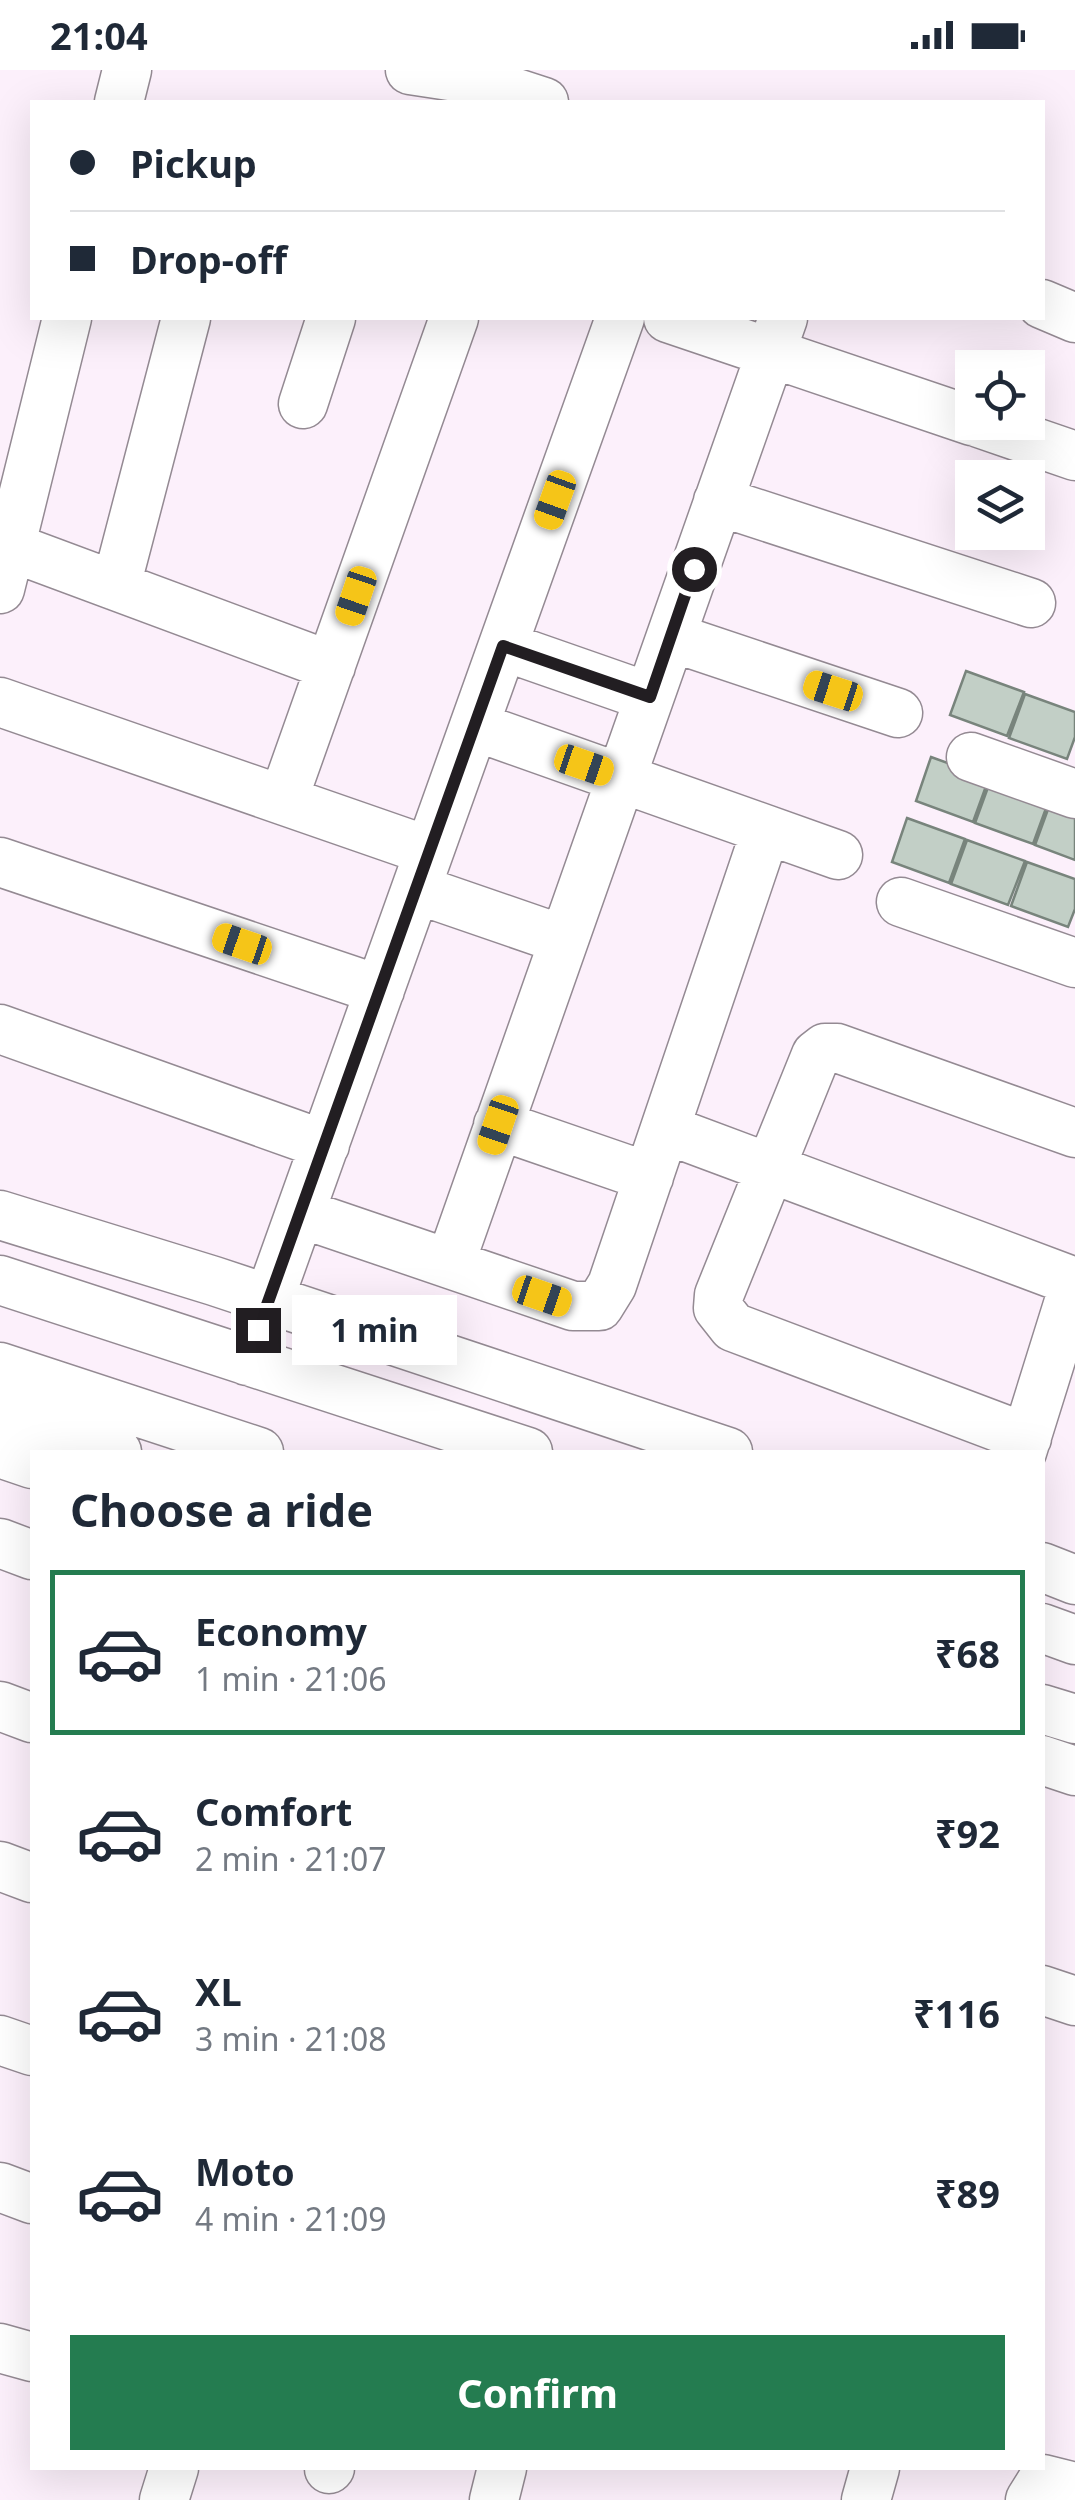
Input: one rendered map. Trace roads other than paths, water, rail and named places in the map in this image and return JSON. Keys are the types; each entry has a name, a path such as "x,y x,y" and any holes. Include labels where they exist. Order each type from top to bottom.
{"street":[{"path":"120,100 127,70"},
{"path":"410,70 476,80 531,100"},
{"path":"1045,305 1075,318"},
{"path":"67,320 5,568 116,586 331,666"},
{"path":"116,586 185,320"},
{"path":"304,404 330,320"},
{"path":"283,800 453,320"},
{"path":"247,1360 619,320"},
{"path":"681,320 777,335 955,414"},
{"path":"450,1264 777,335"},
{"path":"1027,440 1075,456"},
{"path":"718,501 1031,603"},
{"path":"670,637 898,712"},
{"path":"503,646 650,697"},
{"path":"0,702 283,800 564,940"},
{"path":"474,726 838,855"},
{"path":"971,757 1075,794"},
{"path":"300,1213 573,1306 599,1306 612,1285 766,830"},
{"path":"0,862 380,990"},
{"path":"901,902 1075,963"},
{"path":"0,1029 324,1145"},
{"path":"665,1129 768,1167 1075,1282 1024,1445 733,1327 722,1318 719,1296 768,1167 816,1055 825,1048 837,1048 1075,1133"},
{"path":"498,1125 648,1178"},
{"path":"0,1216 270,1300 722,1450"},
{"path":"0,1280 522,1450"},
{"path":"0,1368 252,1450"},
{"path":"0,1416 110,1450"},
{"path":"0,1453 30,1463"},
{"path":"0,1543 30,1554"},
{"path":"1045,1568 1075,1580"},
{"path":"1045,1629 1075,1640"},
{"path":"0,1706 30,1717"},
{"path":"1045,1709 1075,1720"},
{"path":"1045,1761 1075,1771"},
{"path":"0,1866 30,1877"},
{"path":"1045,1991 1075,2001"},
{"path":"0,2040 30,2050"},
{"path":"0,2188 30,2198"},
{"path":"0,2348 30,2357"},
{"path":"164,2500 173,2470"},
{"path":"494,2500 502,2470"},
{"path":"866,2500 874,2470"},
{"path":"1030,2500 1043,2479 1075,2487"}]}
